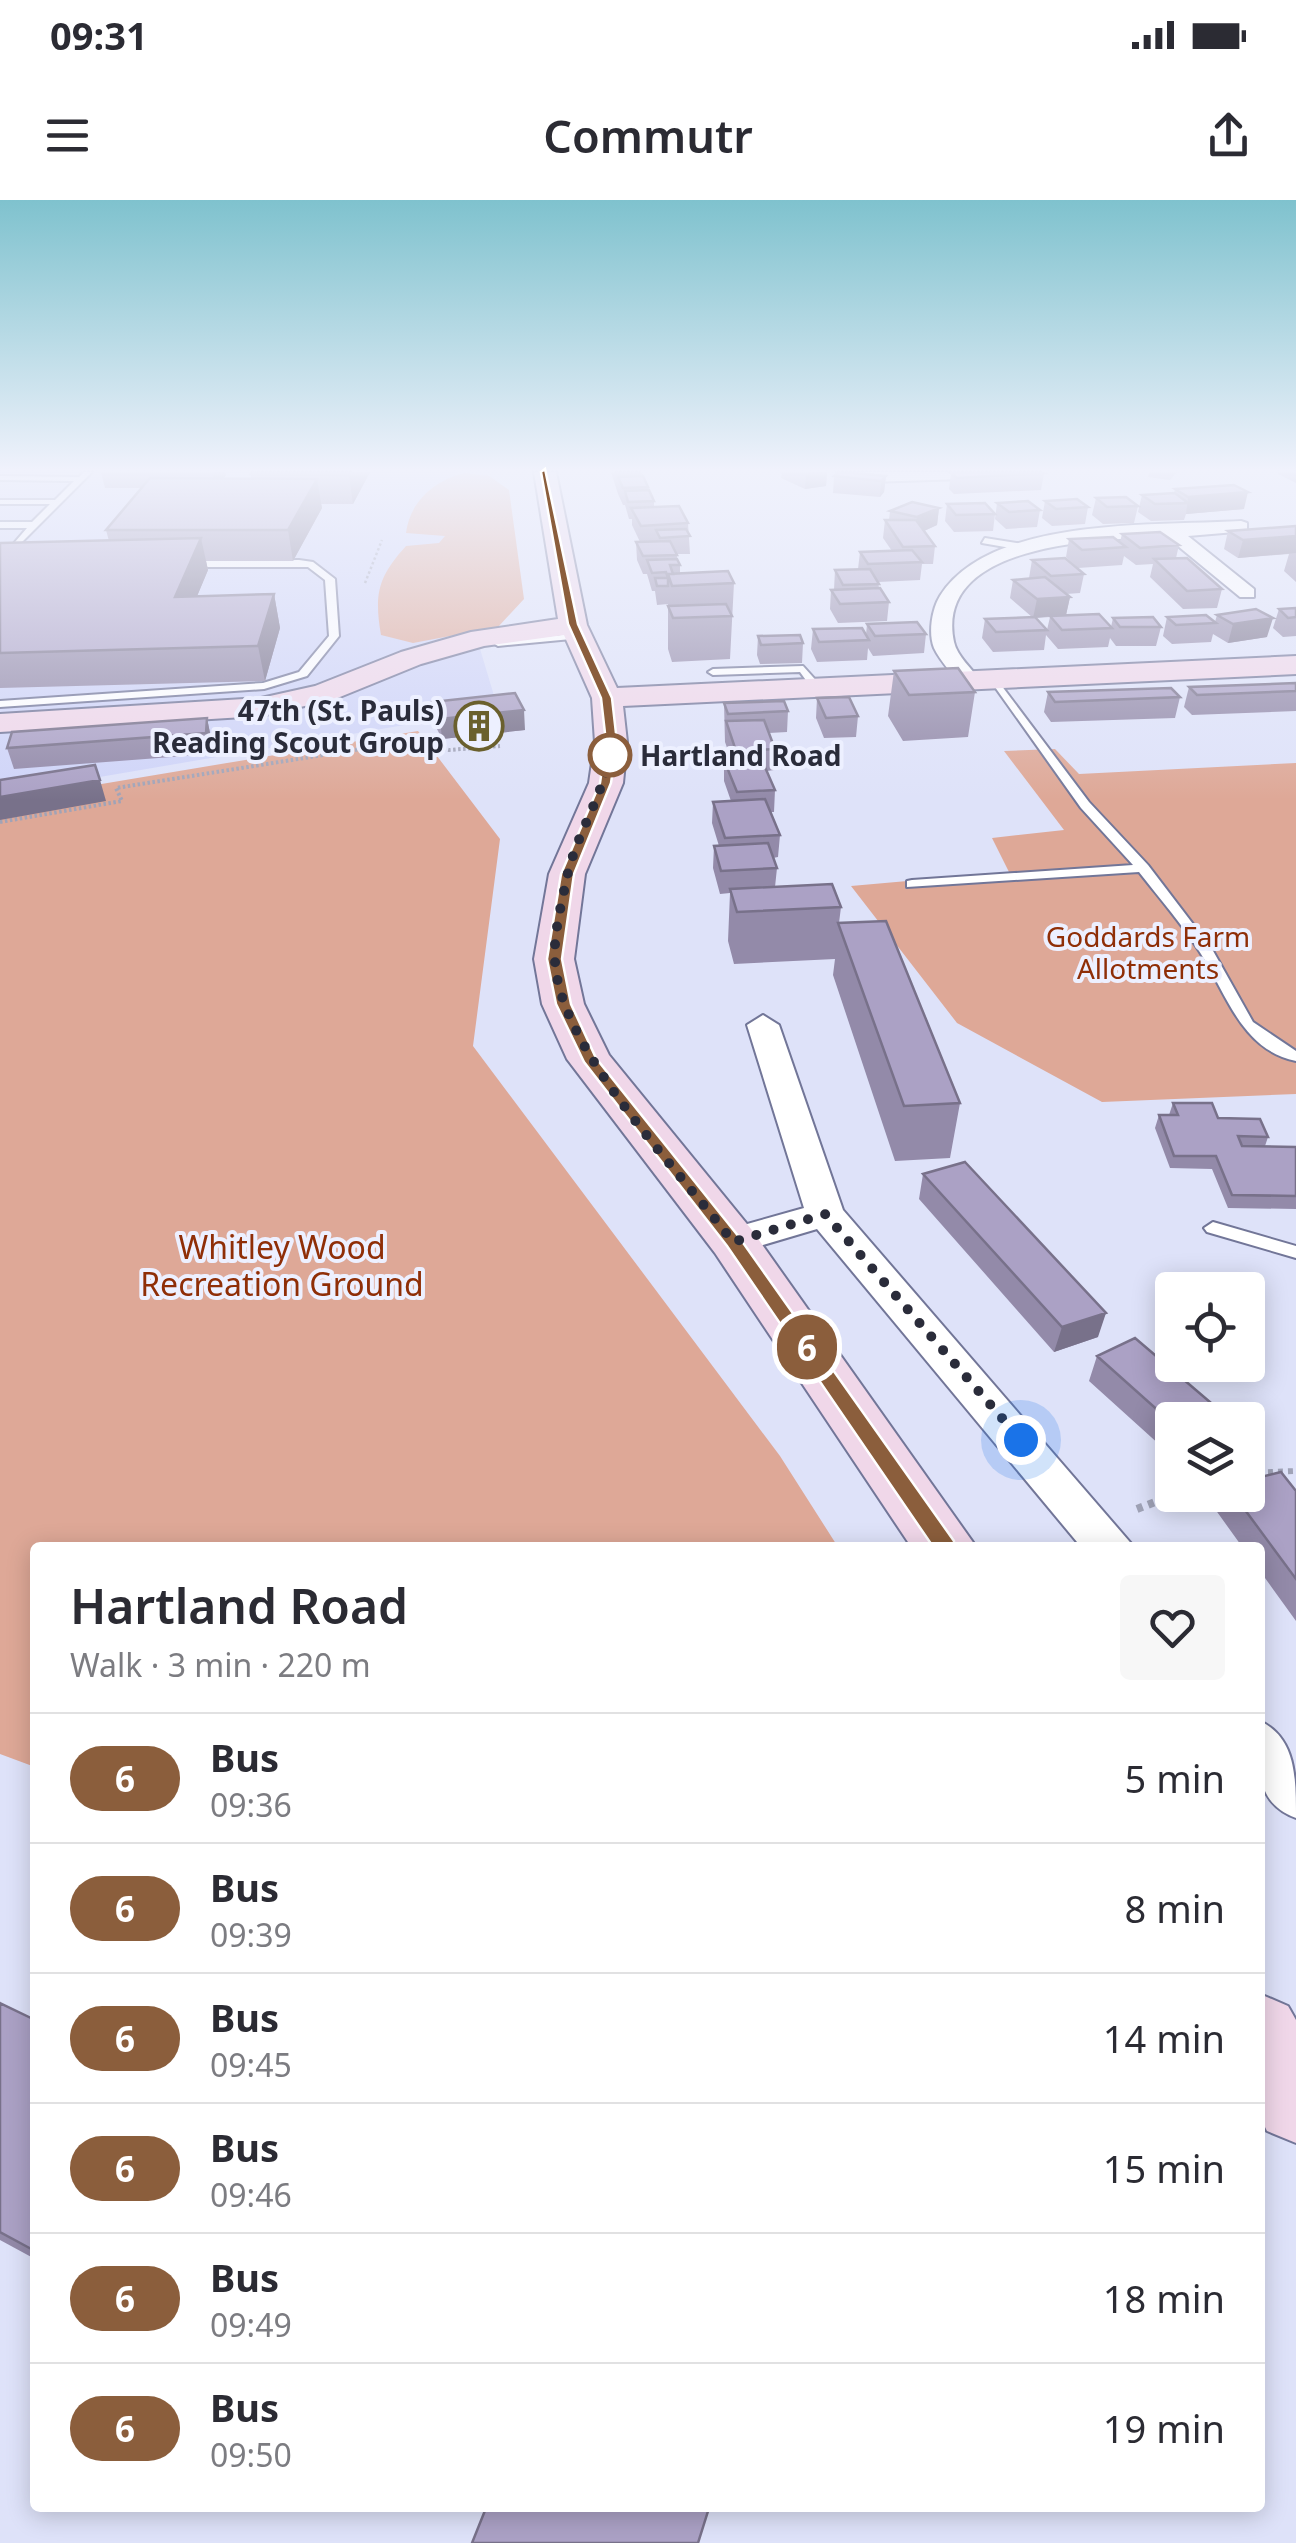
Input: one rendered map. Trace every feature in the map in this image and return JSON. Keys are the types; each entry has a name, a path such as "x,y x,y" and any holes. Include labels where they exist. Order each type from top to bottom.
{"main road":[{"path":"567,581 579,638 607,698 611,742 606,783 568,874 554,959 563,1004 589,1059 733,1242 942,1542"},
{"path":"0,722 261,707 324,693 436,652 579,638"},
{"path":"607,698 1296,665"},
{"path":"1265,2043 1296,2102"}],"street":[{"path":"962,581 941,611 944,646 982,680"},
{"path":"1233,581 1248,593"},
{"path":"763,1025 825,1214 1106,1542"},
{"path":"733,1242 825,1214"},
{"path":"1265,1752 1296,1793"}],"lane":[{"path":"0,704 227,691 303,674 334,636 330,581"},
{"path":"713,672 803,669 816,688"},
{"path":"982,680 1085,805 1143,868 1207,952 1247,1024 1286,1054 1296,1056"},
{"path":"912,884 1143,868"},
{"path":"1214,1228 1296,1252"}],"path":[{"path":"363,590 366,581"},
{"path":"0,822 122,801 116,788 282,759 411,741 449,750 500,746"},
{"path":"1265,1472 1296,1470"}],"shaded area":[{"path":"0,581 460,581 498,709 0,794"}],"green space":[{"path":"382,581 522,581 524,599 498,627 413,643 381,635"},
{"name":"Whitley Wood Recreation Ground","path":"418,731 500,839 473,1046 780,1456 835,1542 30,1542 30,1765 0,1754 0,801"},
{"name":"Goddards Farm Allotments","path":"1055,749 1079,774 1296,763 1296,1094 1102,1102 957,1023 851,886 1009,872 992,838 1064,830 1004,751"}],"building":[{"path":"0,581 182,581 175,597 274,594 258,646 0,653"},
{"path":"670,581 734,583 672,586"},
{"path":"841,581 879,584 843,585"},
{"path":"1015,581 1050,581 1070,597 1037,599"},
{"path":"1177,581 1213,581 1222,589 1187,591"},
{"path":"880,588 889,602 840,604 831,590"},
{"path":"726,604 732,616 673,618 668,606"},
{"path":"1296,608 1296,617 1288,618 1279,609"},
{"path":"1256,609 1273,618 1233,624 1217,615"},
{"path":"1099,614 1112,628 1062,630 1050,616"},
{"path":"1206,615 1216,623 1176,625 1167,617"},
{"path":"1035,617 1047,630 996,632 985,619"},
{"path":"1153,617 1161,627 1120,627 1113,618"},
{"path":"917,622 926,634 875,636 867,624"},
{"path":"862,628 869,640 819,642 813,629"},
{"path":"800,635 803,643 761,645 758,636"},
{"path":"958,668 975,692 909,695 894,671"},
{"path":"1296,683 1296,691 1197,695 1189,687"},
{"path":"1171,688 1180,697 1055,702 1048,692"},
{"path":"515,693 524,710 440,719 432,702"},
{"path":"849,697 858,716 826,718 817,698"},
{"path":"784,701 788,711 728,714 724,703"},
{"path":"207,718 206,733 7,748 12,732"},
{"path":"764,720 775,749 736,751 726,721"},
{"path":"761,758 775,790 737,792 724,760"},
{"path":"95,765 100,780 0,797 0,780"},
{"path":"765,799 780,835 725,838 713,802"},
{"path":"768,843 777,868 721,871 714,846"},
{"path":"832,884 841,907 737,912 730,889"},
{"path":"886,921 960,1103 904,1106 838,923"},
{"path":"1173,1103 1212,1103 1218,1118 1260,1119 1268,1137 1238,1136 1242,1146 1296,1147 1296,1196 1232,1195 1216,1156 1174,1156 1159,1115 1178,1115"},
{"path":"965,1162 1106,1313 1062,1327 923,1174"},
{"path":"1135,1338 1155,1355 1155,1382 1187,1382 1210,1402 1155,1402 1155,1408 1097,1356"},
{"path":"1281,1472 1296,1491 1296,1579 1247,1512 1265,1512 1265,1476"},
{"path":"0,2003 30,2018 30,2248 0,2232"},
{"path":"484,2512 708,2512 698,2543 472,2543"}],"bus line":[{"name":"6","path":"568,581 573,624 607,698 611,742 606,783 568,874 554,959 563,1004 589,1059 733,1242 942,1542"}],"place":[{"name":"47th (St. Pauls) Reading Scout Group","path":"479,726"},
{"name":"Hartland Road","path":"610,755"}],"route":[{"path":"610,755 606,783 568,874 554,959 563,1004 589,1059 733,1242 825,1214 1021,1440"}]}
